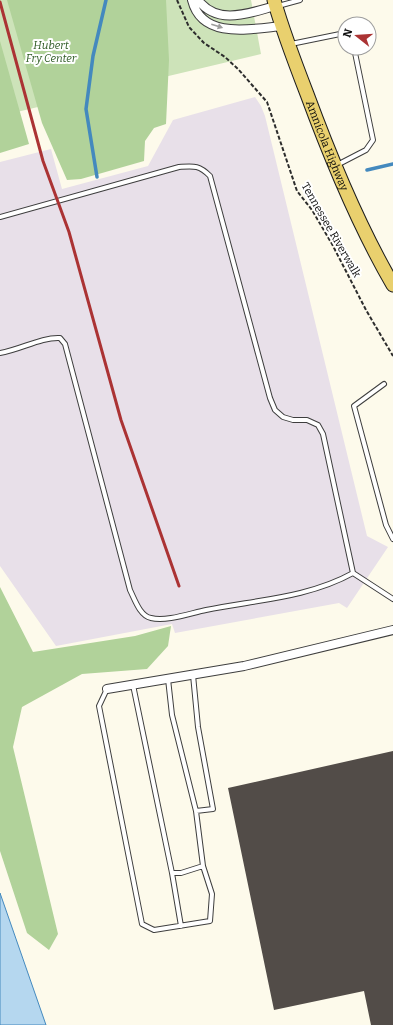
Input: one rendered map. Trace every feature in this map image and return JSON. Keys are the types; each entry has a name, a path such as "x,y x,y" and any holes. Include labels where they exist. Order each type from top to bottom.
{"main road":[{"name":"Amnicola Highway","path":"275,3 288,44 335,166 370,242 393,285"}],"street":[{"path":"192,0 200,17 208,23 222,28 245,30 282,26"},
{"path":"198,0 206,8 230,17 240,16 275,3"},
{"path":"107,689 244,666 393,630"}],"lane":[{"path":"275,3 300,0"},
{"path":"288,44 337,35"},
{"path":"335,166 366,150 373,140 356,56"},
{"path":"0,217 179,167 194,166 203,169 210,176 270,398 275,410 283,417 293,420 307,420 318,425 323,434 353,572 393,600"},
{"path":"0,353 10,352 53,338 60,338 65,344 130,590 137,605 144,615 151,618 171,618 277,597 317,588 337,581 353,572"},
{"path":"384,384 354,406 386,525 393,539"},
{"path":"193,675 198,727 214,809 196,811"},
{"path":"107,689 99,706 142,924 154,930 181,926 210,921 212,894 203,866 196,811 172,716 168,679"},
{"path":"133,685 172,873 181,926"},
{"path":"172,873 181,873 203,866"}],"path":[{"name":"Tennessee Riverwalk","path":"177,0 189,27 204,43 225,57 238,69 267,102 297,192 312,210 332,244 366,310 393,356"}],"shaded area":[{"path":"255,97 265,116 367,536 388,547 347,608 339,603 175,633 172,624 56,646 0,566 0,162 51,149 62,189 148,166 173,120"}],"green space":[{"name":"Hubert Fry Center","path":"0,0 251,0 261,54 0,116"},
{"name":"Hubert Fry Center","path":"7,0 166,0 169,60 166,124 154,128 145,141 144,161 81,179 67,180 42,123"},
{"path":"0,41 29,144 0,153"},
{"path":"0,587 33,652 135,636 171,626 168,646 147,669 82,674 22,707 13,747 58,934 49,950 27,933 0,851"}],"water":[{"path":"0,893 46,1025 0,1025"}],"building":[{"path":"393,751 393,1025 371,1025 364,991 274,1010 228,788"}],"waterway":[{"path":"97,177 86,109 93,56 106,0"},
{"path":"367,170 393,164"}],"railway":[{"path":"0,2 43,161 69,232 121,420 179,586"}]}
